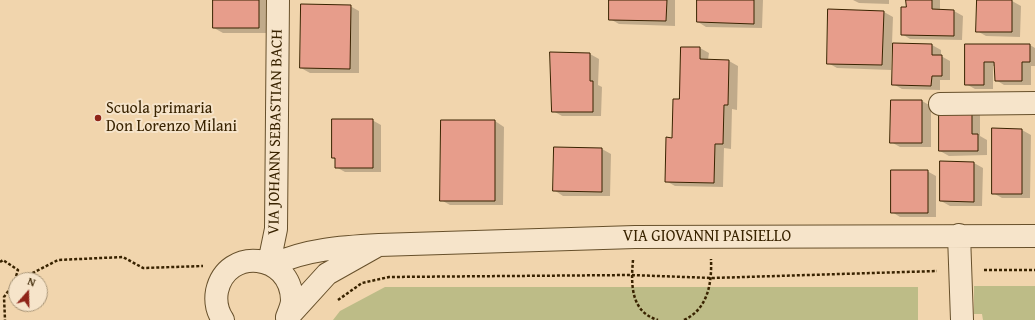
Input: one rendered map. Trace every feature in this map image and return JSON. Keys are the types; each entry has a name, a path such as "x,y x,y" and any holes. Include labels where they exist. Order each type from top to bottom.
{"street":[{"name":"VIA JOHANN SEBASTIAN BACH","path":"271,264 276,229 278,0"},
{"path":"940,104 1035,104"},
{"path":"959,235 962,320"},
{"name":"VIA GIOVANNI PAISIELLO","path":"271,264 291,256 337,247 379,245 635,237 1035,236"},
{"name":"VIA GIOVANNI PAISIELLO","path":"286,319 327,274 379,245"},
{"path":"223,320 218,313 215,298 218,283 227,271 240,263 254,260 271,264 282,271 290,284 292,301 286,319"}],"path":[{"path":"635,237 631,287 640,310 658,320"},
{"path":"684,320 700,308 707,296 712,278 711,237"},
{"path":"35,272 58,260 123,257 143,268 204,266"},
{"path":"0,262 3,260 18,270 18,272"},
{"path":"336,301 362,283 389,277 632,275 712,278 961,270 1035,270"},
{"path":"5,320 4,298 8,292"}],"shaded area":[{"path":"974,286 1035,286 1035,320 983,320 982,314 974,314"},
{"path":"385,287 918,287 918,320 333,320 340,311"}],"building":[{"path":"213,0 259,0 259,28 213,28"},
{"path":"609,0 667,0 666,21 609,20"},
{"path":"697,0 754,0 754,24 697,22"},
{"path":"906,0 932,0 932,9 954,10 954,36 901,35 901,7 906,7"},
{"path":"977,0 1012,0 1012,32 976,32"},
{"path":"301,4 351,5 350,69 300,68"},
{"path":"828,9 884,11 882,65 827,64"},
{"path":"893,43 932,44 932,55 942,55 942,76 932,76 931,86 892,85"},
{"path":"965,44 1030,44 1030,62 1022,62 1022,81 995,81 994,62 984,62 984,85 965,85"},
{"path":"681,47 700,47 700,59 729,60 728,105 724,105 723,144 715,144 714,183 665,182 666,137 672,138 673,99 679,99"},
{"path":"550,52 590,53 590,81 593,81 593,112 552,112"},
{"path":"891,100 922,100 922,143 890,143"},
{"path":"939,108 972,108 972,134 978,134 978,151 939,151"},
{"path":"332,119 373,119 373,168 335,168 335,158 332,158"},
{"path":"441,120 495,120 495,201 440,201"},
{"path":"992,128 1022,129 1022,194 992,194"},
{"path":"554,147 602,148 602,192 553,191"},
{"path":"940,161 974,162 974,202 940,201"},
{"path":"891,170 928,170 928,213 891,213"}],"place":[{"name":"Scuola primaria Don Lorenzo Milani","path":"98,118"}]}
